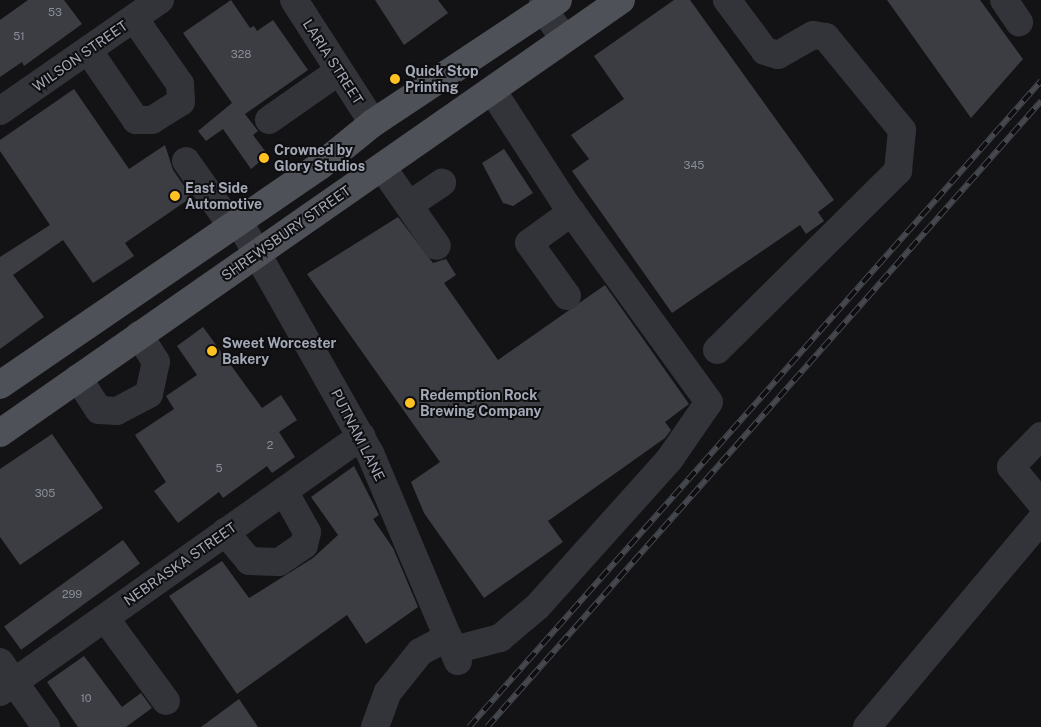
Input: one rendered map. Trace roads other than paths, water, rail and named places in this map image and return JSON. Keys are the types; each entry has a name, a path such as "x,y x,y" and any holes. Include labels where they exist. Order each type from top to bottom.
{"main road":[{"name":"SHREWSBURY STREET","path":"0,434 138,335 621,0"},
{"path":"0,385 234,223 320,166 373,123 548,3"}],"street":[{"name":"WILSON STREET","path":"0,111 160,0"},
{"name":"LARIA STREET","path":"294,0 373,123"},
{"path":"717,350 898,171 902,130 826,37 813,36 778,55 765,51 727,0"},
{"path":"548,3 564,40"},
{"path":"88,50 136,120 152,120 181,102 180,84 134,18"},
{"path":"269,120 340,71"},
{"path":"375,727 388,692 420,652 453,649 500,638 537,607 669,460 709,402 572,212 492,90"},
{"name":"PUTNAM LANE","path":"186,161 256,253 361,436 453,649"},
{"path":"382,167 437,246"},
{"path":"409,205 442,182"},
{"path":"567,296 529,243 572,212"},
{"path":"78,378 99,410 117,411 149,394 156,362 138,335"},
{"name":"NEBRASKA STREET","path":"5,679 105,618 361,436"},
{"path":"1041,436 1011,467 1041,503"},
{"path":"225,532 249,561 279,562 304,545 307,532 284,491"},
{"path":"867,727 1041,520"},
{"path":"105,618 166,701"},
{"path":"5,679 46,727"}],"railway":[{"path":"469,727 1041,81"},
{"path":"487,727 1041,101"}],"place":[{"name":"Quick Stop Printing","path":"395,79"},
{"name":"Crowned by Glory Studios","path":"264,158"},
{"name":"East Side Automotive","path":"175,196"},
{"name":"Sweet Worcester Bakery","path":"212,351"},
{"name":"Redemption Rock Brewing Company","path":"410,403"}]}
